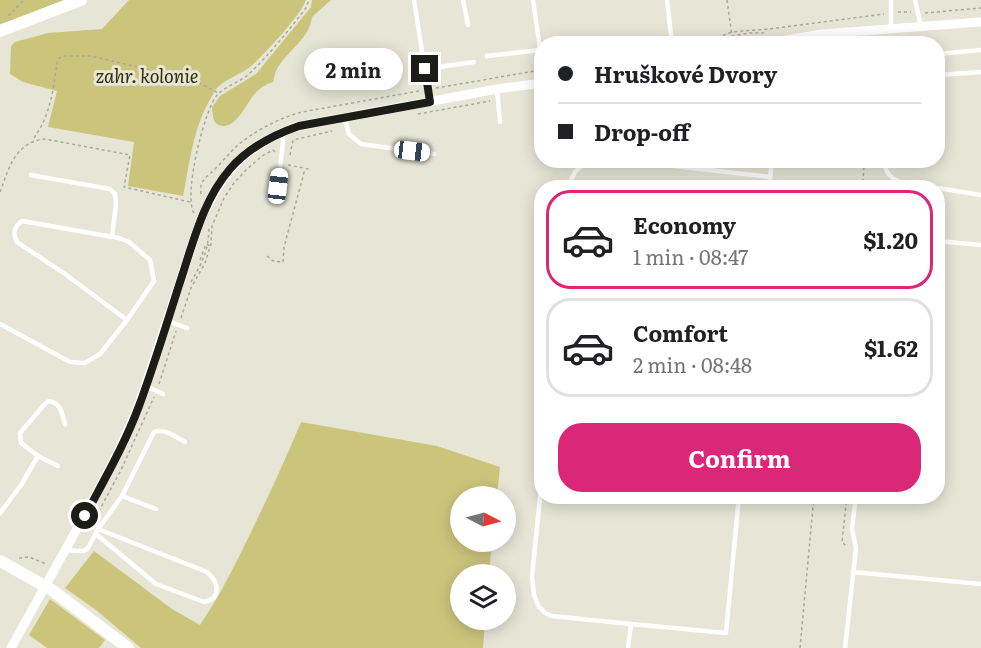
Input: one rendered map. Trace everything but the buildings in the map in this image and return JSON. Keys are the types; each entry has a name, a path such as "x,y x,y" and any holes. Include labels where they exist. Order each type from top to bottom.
{"street":[{"path":"0,31 81,0"},
{"path":"810,36 981,22"},
{"path":"11,648 119,450 146,386 200,221 215,190 230,169 259,144 281,132 299,126 534,84"},
{"path":"0,561 52,590 128,648"}],"lane":[{"path":"414,0 430,102"},
{"path":"464,0 468,25"},
{"path":"533,0 538,36"},
{"path":"666,0 671,36"},
{"path":"891,0 891,28"},
{"path":"915,0 921,26"},
{"path":"945,53 981,50"},
{"path":"487,56 534,51"},
{"path":"425,69 474,62"},
{"path":"945,75 981,72"},
{"path":"497,89 500,122"},
{"path":"344,117 350,134 361,144 434,154"},
{"path":"278,186 283,141 281,132"},
{"path":"691,168 770,177"},
{"path":"770,180 771,168"},
{"path":"886,168 889,176 896,180"},
{"path":"31,175 110,189 115,194 116,204 112,237"},
{"path":"945,189 981,195"},
{"path":"0,324 70,362 85,363 100,354 126,320 154,281 150,260 129,242 22,221 15,229 17,242 65,274 126,320"},
{"path":"945,241 981,244"},
{"path":"168,321 187,327"},
{"path":"146,386 163,394"},
{"path":"58,466 38,456 21,443 20,437 22,430 49,401 59,406 65,424"},
{"path":"66,550 84,551 88,548 122,496 154,432 164,431 185,442"},
{"path":"0,513 21,485 38,456"},
{"path":"122,496 156,509"},
{"path":"539,504 532,576 534,595 539,607 545,613 552,616 726,633 738,504"},
{"path":"845,648 856,548 852,529 855,504"},
{"path":"97,532 207,572 215,580 216,594 209,602 197,601 156,584 97,532"},
{"path":"853,572 981,584"},
{"path":"628,648 631,624"}],"path":[{"path":"7,17 24,0"},
{"path":"33,140 45,139 130,155 124,187 190,202 196,156 205,118 211,104 218,94 246,76 271,52 306,8 309,0"},
{"path":"727,0 732,32"},
{"path":"721,36 732,32 892,13 981,8"},
{"path":"0,192 12,162 20,150 33,140 44,122 54,86 57,62 63,56 91,56 129,65 202,84 218,94"},
{"path":"295,114 534,71"},
{"path":"417,115 498,100"},
{"path":"309,169 288,166 292,140 335,130"},
{"path":"90,528 122,470 156,391 191,288 205,263 211,246 212,226 224,198 234,183 262,156 273,150 276,153 282,153"},
{"path":"267,256 273,261 283,262 284,247 305,168"},
{"path":"200,260 206,244 211,246"},
{"path":"800,648 813,504"},
{"path":"846,504 842,542 848,548"},
{"path":"19,558 29,557 47,563"}],"green space":[{"path":"0,0 64,0 0,25"},
{"name":"zahr. kolonie","path":"129,0 306,0 290,25 256,62 221,84 215,91 196,133 183,196 128,186 134,142 48,127 57,91 23,82 10,74 11,46 15,42 48,33 102,29"},
{"path":"312,0 331,0 312,17 303,38 281,62 273,82 257,91 232,123 223,126 217,124 212,107 220,96 256,74 311,7"},
{"path":"301,422 437,446 500,467 498,486 450,486 450,552 491,552 490,564 450,564 450,630 484,630 483,648 141,648 96,610 65,588 94,551 172,609 200,625 222,589 272,489"},
{"path":"50,599 105,640 99,648 47,648 29,635"}],"route":[{"path":"85,516 138,407 200,221 215,190 230,169 259,144 281,132 299,126 430,102 425,69"}]}
